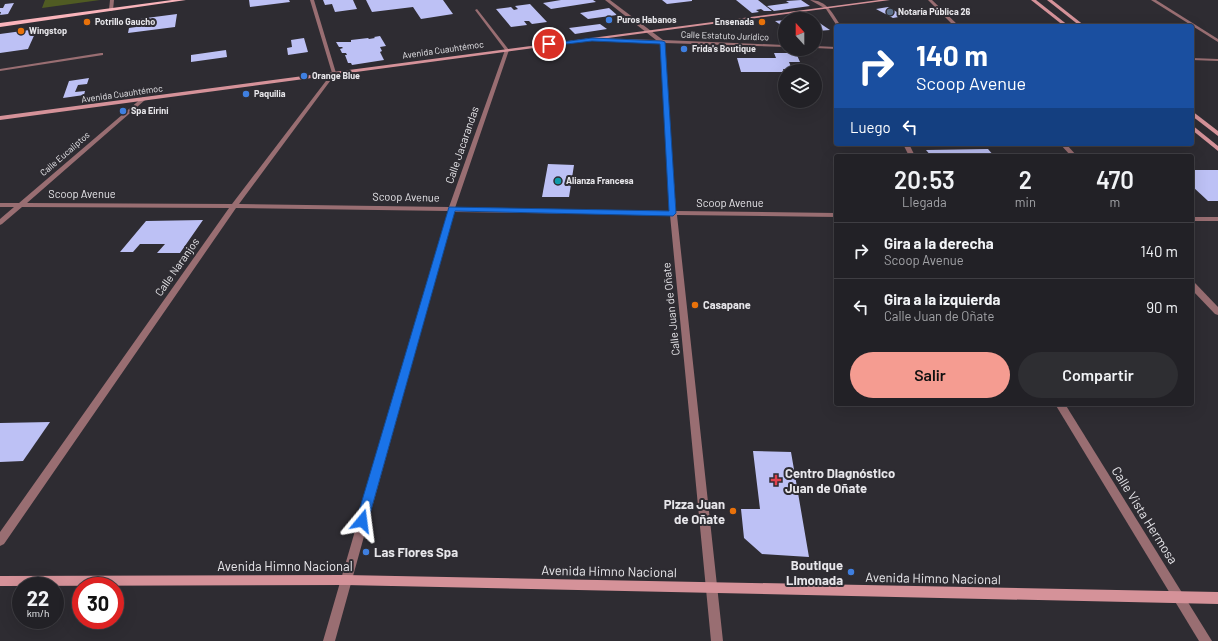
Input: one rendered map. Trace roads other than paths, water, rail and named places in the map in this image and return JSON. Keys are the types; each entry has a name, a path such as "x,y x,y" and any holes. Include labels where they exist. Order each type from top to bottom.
{"main road":[{"path":"0,25 141,0"},
{"path":"0,19 111,5 183,0"}],"street":[{"path":"312,0 334,73"},
{"path":"607,0 662,42"},
{"path":"812,0 828,8 838,24"},
{"name":"Avenida Cuauhtémoc","path":"0,118 888,0"},
{"path":"930,0 955,24"},
{"path":"1033,0 1064,24"},
{"path":"1049,0 1080,24"},
{"path":"1153,0 1191,24"},
{"path":"477,10 507,50"},
{"path":"1194,26 1218,41"},
{"name":"Calle Estatuto Jurídico","path":"592,39 778,46"},
{"name":"Calle Juan de Oñate","path":"662,42 673,213 717,641"},
{"path":"822,47 834,48"},
{"name":"Calle Jacarandas","path":"329,641 345,580 452,208 507,50"},
{"path":"0,70 101,54"},
{"path":"1194,59 1218,60"},
{"name":"Calle Naranjos","path":"0,541 234,206 334,73"},
{"name":"Calle Eucaliptos","path":"0,222 143,99"},
{"path":"1194,115 1218,134"},
{"path":"1194,129 1218,149"},
{"path":"1066,146 1072,154"},
{"name":"Scoop Avenue","path":"0,205 452,208 834,215"},
{"path":"1194,219 1218,219"},
{"path":"1194,287 1218,312"},
{"name":"Calle Vista Hermosa","path":"1061,406 1206,641"},
{"name":"Avenida Himno Nacional","path":"0,581 345,580 1218,598"}],"place":[{"name":"Notaría Pública 26","path":"890,12"},
{"name":"Puros Habanos","path":"609,20"},
{"name":"Potrillo Gaucho","path":"87,22"},
{"name":"Ensenada","path":"762,22"},
{"name":"Wingstop","path":"21,31"},
{"name":"Frida's Boutique","path":"684,49"},
{"name":"Orange Blue","path":"304,76"},
{"name":"Paquilia","path":"246,94"},
{"name":"Spa Eirini","path":"123,111"},
{"name":"Alianza Francesa","path":"558,181"},
{"name":"Casapane","path":"695,305"},
{"name":"Centro Diagnóstico Juan de Oñate","path":"776,480"},
{"name":"Pizza Juan de Oñate","path":"733,511"},
{"name":"Las Flores Spa","path":"366,552"},
{"name":"Boutique Limonada","path":"851,572"}]}
